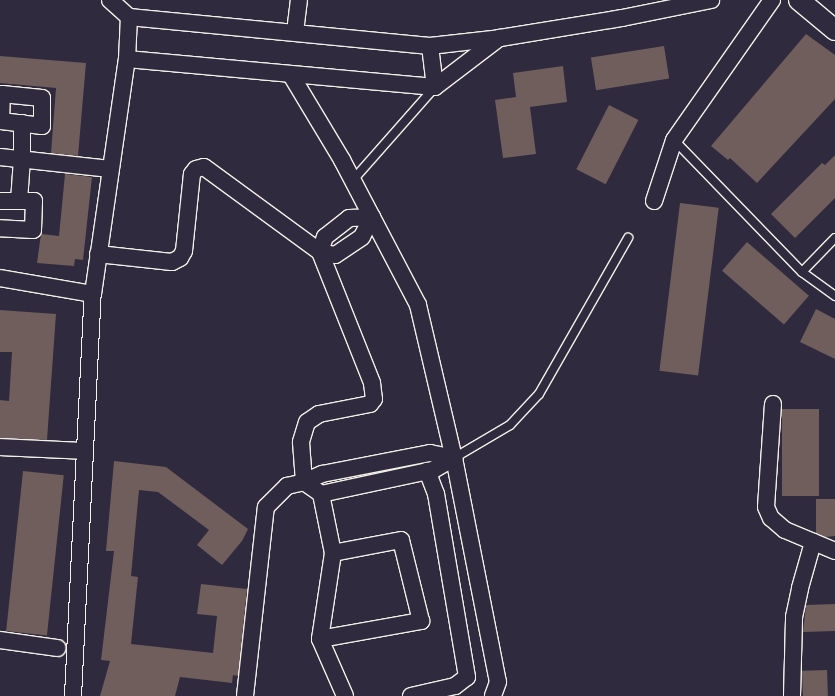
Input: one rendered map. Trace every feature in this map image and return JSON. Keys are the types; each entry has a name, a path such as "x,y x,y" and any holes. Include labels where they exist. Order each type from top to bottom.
{"street":[{"path":"110,0 129,17 430,46 500,38 622,18 711,0"},
{"path":"294,32 299,0"},
{"path":"654,201 674,140 772,0"},
{"path":"799,0 835,30"},
{"path":"73,696 93,294 127,59 129,17"},
{"path":"127,59 435,87 500,38"},
{"path":"430,46 435,87"},
{"path":"291,75 353,180 418,305 454,458 498,682 492,696"},
{"path":"19,201 22,159 22,123"},
{"path":"0,157 110,169"},
{"path":"98,254 172,262 180,258 184,251 192,174 199,167 204,167 320,252 335,255 358,240 362,237 372,217"},
{"path":"0,201 34,201 33,230 0,228"},
{"path":"304,482 301,442 307,422 319,414 370,404 374,399 372,383 320,252 325,237 349,218 372,217"},
{"path":"0,278 93,294"},
{"path":"773,404 766,506 771,518 785,530 835,551"},
{"path":"0,447 86,451"},
{"path":"245,696 266,507 287,486 304,482 322,474 430,453 454,458"},
{"path":"321,494 434,470 454,458"},
{"path":"411,696 455,686 467,677 436,494 427,471"},
{"path":"304,482 321,494 333,553 320,639 345,696"},
{"path":"320,639 421,621 401,540 333,553"},
{"path":"792,696 794,617 800,588 813,542"},
{"path":"0,640 57,648"}],"lane":[{"path":"353,180 435,87"},
{"path":"674,140 802,272 835,296"},
{"path":"454,458 510,425 539,394 628,238"},
{"path":"802,272 835,238"}],"building":[{"path":"806,34 835,55 835,99 757,183 730,158 728,160 711,146"},
{"path":"664,46 669,79 596,90 591,58"},
{"path":"0,56 86,63 78,156 51,153 56,88 0,83"},
{"path":"563,66 567,102 530,107 536,154 503,158 495,100 516,97 513,73"},
{"path":"609,105 638,120 606,184 576,169"},
{"path":"835,155 835,198 795,238 771,214 822,163 825,165"},
{"path":"65,174 92,177 83,260 75,259 74,266 37,263 41,234 59,236"},
{"path":"680,203 719,208 698,375 659,371"},
{"path":"747,242 809,296 784,324 722,271"},
{"path":"816,309 835,319 835,359 800,342"},
{"path":"0,310 56,314 47,440 0,438 0,400 9,401 12,352 0,352"},
{"path":"782,409 819,409 819,496 782,496"},
{"path":"114,461 166,467 248,529 242,541 222,565 197,545 209,530 158,492 139,490 131,576 138,577 131,644 213,653 217,616 197,614 201,584 247,589 238,676 233,675 232,683 180,677 175,696 100,696 110,661 101,660 114,551 106,551"},
{"path":"23,471 64,475 47,635 6,631"},
{"path":"816,499 835,499 835,536 825,537 816,533"},
{"path":"835,604 835,631 803,632 806,605"},
{"path":"827,670 828,696 803,696 802,671"}]}
